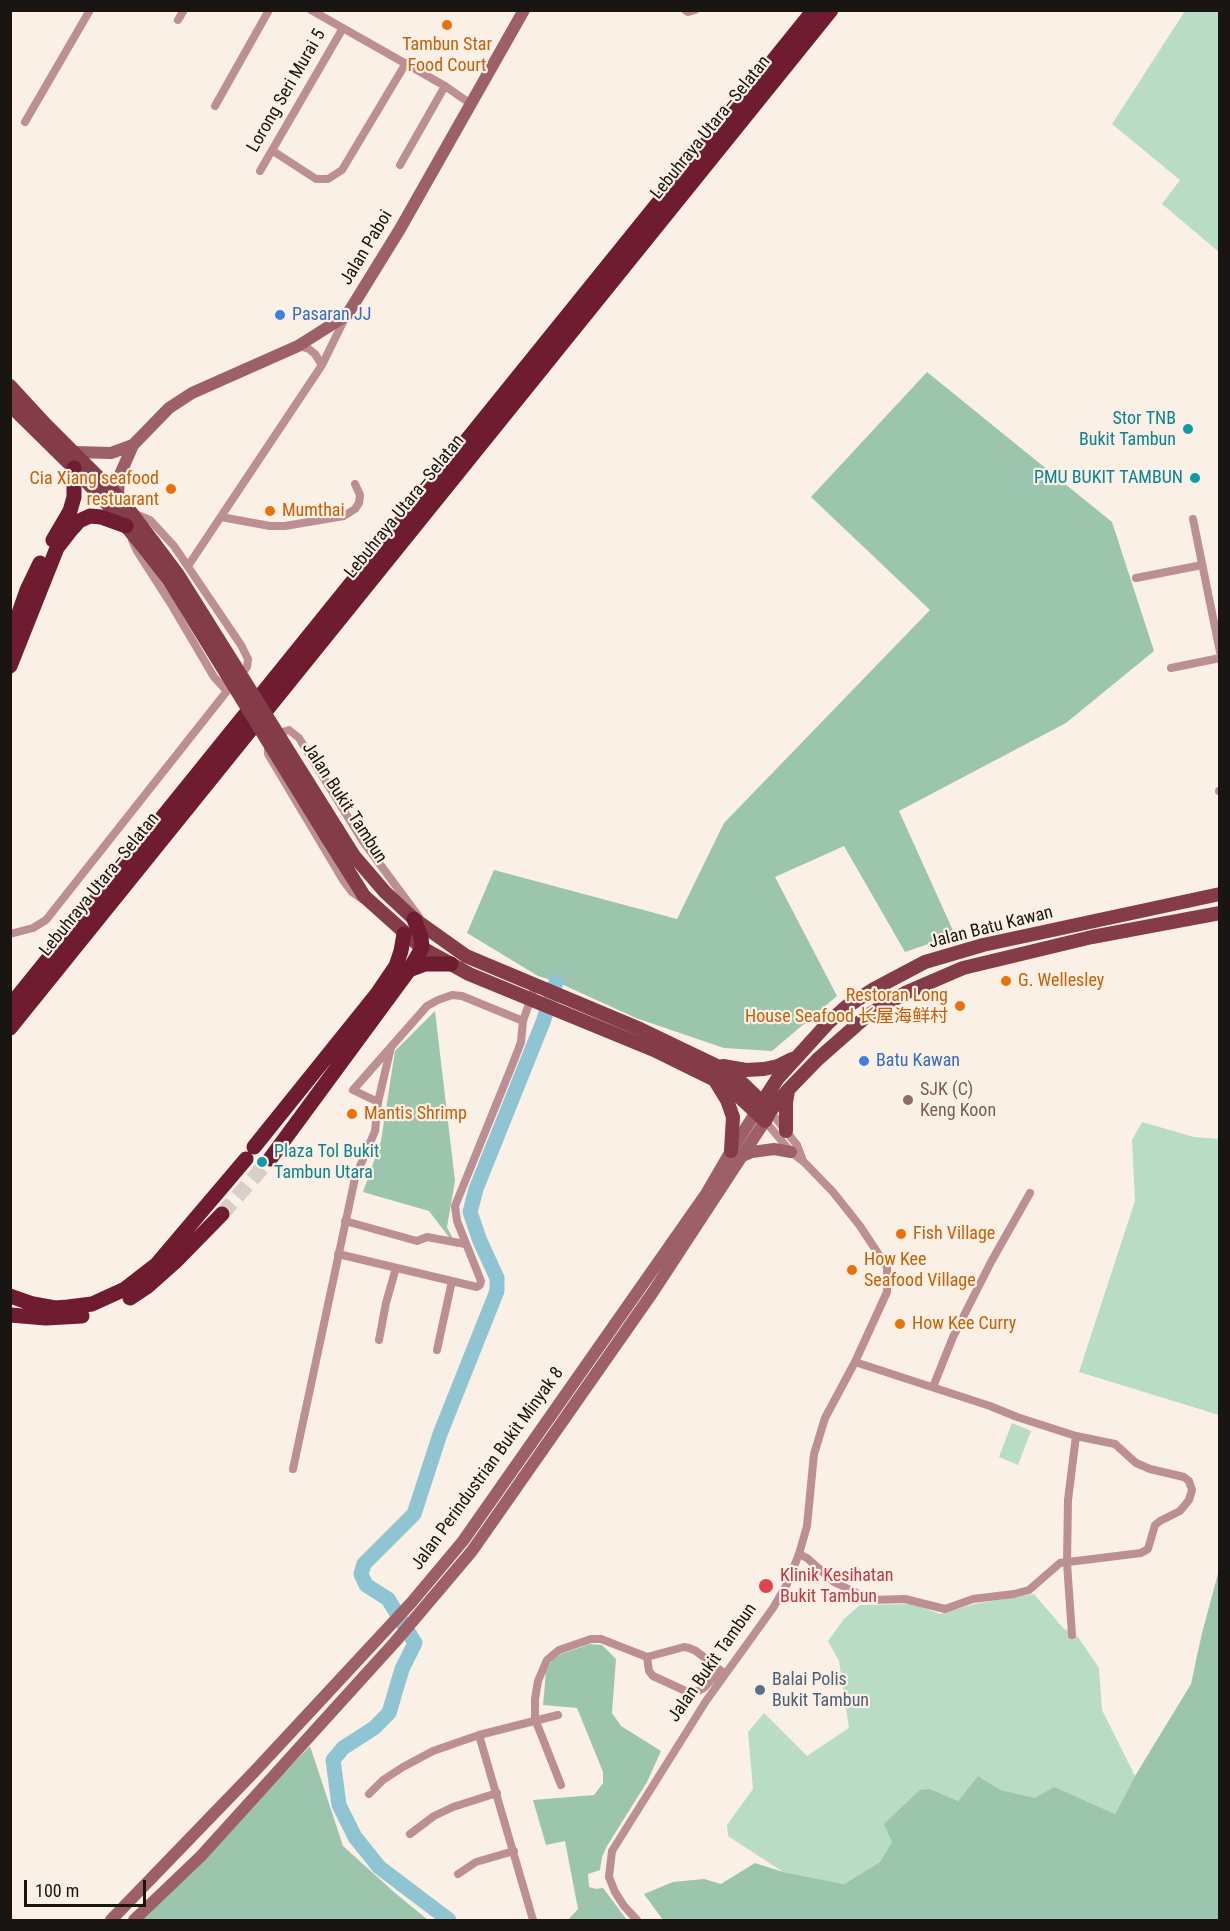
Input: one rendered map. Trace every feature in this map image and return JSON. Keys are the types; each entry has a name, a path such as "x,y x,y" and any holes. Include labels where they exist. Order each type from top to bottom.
{"highway":[{"name":"Lebuhraya Utara–Selatan","path":"10,1006 814,10"},
{"name":"Lebuhraya Utara–Selatan","path":"10,1028 831,10"},
{"path":"10,639 27,590 49,545 70,511 74,497 74,468"},
{"path":"10,666 57,548 75,525 90,516 129,519"},
{"path":"270,1159 409,970 422,948 421,923"},
{"path":"10,1296 33,1304 55,1308 92,1304 125,1289 156,1265 250,1153 377,994 396,966 404,934"},
{"path":"409,970 425,964 451,964"},
{"path":"10,1037 32,1002"},
{"path":"10,1315 46,1318 72,1317 97,1313 118,1305 148,1286 195,1244 222,1214"}],"main road":[{"name":"Jalan Bukit Tambun","path":"10,386 118,497 129,519"},
{"name":"Jalan Bukit Tambun","path":"10,405 129,519 150,546 168,580 332,833 358,889 404,934 422,948 469,974 536,994 564,998 640,1029 715,1065 736,1077 763,1111"},
{"name":"Jalan Bukit Tambun","path":"332,833 372,879 421,923 466,956 536,994 559,1012 654,1050 715,1080 763,1111"},
{"name":"Jalan Batu Kawan","path":"763,1111 795,1057 817,1033 846,1007 925,962 954,952 1014,938 1220,894"},
{"name":"Jalan Batu Kawan","path":"763,1111 868,1015 930,981 963,968 1092,937 1220,913"},
{"path":"715,1065 746,1070 764,1069 778,1066 795,1057"},
{"path":"715,1080 727,1100 733,1117 736,1154"},
{"path":"786,1131 788,1090"}],"street":[{"path":"178,20 184,10"},
{"path":"215,106 269,10"},
{"path":"311,10 406,63 471,104"},
{"name":"Jalan Paboi","path":"118,497 120,477 133,445 169,408 192,393 298,346 347,315 391,245 524,10"},
{"path":"685,10 688,12 695,10"},
{"path":"25,122 89,11"},
{"name":"Lorong Seri Murai 5","path":"260,171 343,28"},
{"path":"273,151 316,179 328,179 342,170 406,63"},
{"path":"400,165 445,86"},
{"path":"188,566 322,365 347,315"},
{"path":"298,346 309,349 322,365"},
{"path":"75,452 111,453 133,445"},
{"path":"220,517 270,526 285,526 344,516 355,509 359,503 360,495 355,484"},
{"path":"10,934 33,928 46,920 247,667 248,659 241,645 174,546 150,520 129,519 137,551 214,677 227,691"},
{"path":"1193,519 1220,652"},
{"path":"1136,578 1202,565"},
{"path":"1171,668 1220,658"},
{"path":"382,913 348,888 268,754 268,739 277,733 289,730 299,738 362,840 421,923"},
{"path":"338,1254 477,1287 480,1285 481,1281 457,1221 455,1206 513,1064 521,1042 523,1021 536,994"},
{"path":"378,1102 353,1090 427,1006 452,995 462,996 523,1021"},
{"path":"293,1469 345,1221 355,1178 375,1131 378,1102 391,1047"},
{"name":"Jalan Bukit Tambun","path":"763,1111 786,1131 797,1145 804,1162"},
{"name":"Jalan Bukit Tambun","path":"637,1920 624,1906 609,1877 612,1851 722,1672 773,1608 787,1584 807,1526 819,1435 825,1418 855,1362 887,1292 887,1267 860,1226 833,1192 791,1152 763,1111"},
{"name":"Jalan Perindustrian Bukit Minyak 8","path":"111,1920 386,1630 463,1541 736,1154 763,1111"},
{"path":"736,1154 774,1149 791,1152"},
{"name":"Jalan Perindustrian Bukit Minyak 8","path":"134,1920 201,1856 395,1642 478,1541 715,1201 736,1154"},
{"path":"933,1387 953,1337 986,1271 1030,1193"},
{"path":"345,1221 417,1241 427,1237 465,1244"},
{"path":"379,1340 396,1268"},
{"path":"436,1350 452,1281"},
{"path":"799,1554 807,1558 834,1582 871,1600 881,1598 915,1600 945,1609 973,1599 1029,1590 1060,1563 1141,1553 1148,1549 1155,1525 1184,1509 1192,1490 1191,1484 1184,1477 1150,1470 1136,1463 1115,1444 1076,1436 855,1362"},
{"path":"1072,1635 1068,1600 1068,1500 1076,1436"},
{"path":"561,1785 535,1719 538,1681 547,1660 559,1650 591,1639 601,1639 647,1657 684,1647 689,1648 722,1672 704,1688 690,1693 653,1676 649,1671 647,1657"},
{"path":"369,1794 383,1780 433,1751 479,1735 558,1715"},
{"path":"479,1735 533,1920"},
{"path":"410,1834 434,1816 453,1807 497,1793"},
{"path":"185,1844 201,1856"},
{"path":"458,1874 476,1862 514,1851"}],"green space":[{"path":"1185,11 1219,11 1219,252 1162,204 1180,180 1112,124"},
{"path":"927,372 1112,522 1154,651 1066,723 899,811 955,935 905,952 844,846 775,877 837,996 772,1051 724,1048 636,1018 557,982 538,976 467,933 494,870 677,919 724,823 930,610 811,497"},
{"path":"435,1011 455,1181 447,1227 458,1249 429,1211 363,1192 381,1141 395,1051"},
{"path":"1142,1122 1194,1137 1219,1139 1219,1415 1079,1372 1135,1201 1132,1140"},
{"path":"1012,1423 1031,1431 1018,1465 999,1457"},
{"path":"1219,1570 1219,1920 663,1920 644,1894 673,1882 704,1879 721,1884 755,1863 783,1872 844,1884 880,1862 892,1842 884,1824 920,1790 930,1789 958,1801 978,1776 1001,1790 1035,1798 1054,1787 1115,1814 1135,1776 1191,1684"},
{"path":"1034,1594 1063,1628 1078,1637 1099,1668 1102,1710 1135,1776 1115,1814 1054,1788 1035,1798 1001,1790 978,1776 958,1801 930,1789 880,1862 844,1884 783,1872 728,1836 727,1825 753,1789 748,1732 764,1713 807,1756 849,1728 839,1661 828,1641 844,1619 860,1605 913,1604 940,1614 975,1604"},
{"path":"590,1644 602,1645 616,1659 612,1713 621,1726 661,1751 647,1782 607,1846 600,1870 588,1874 589,1887 603,1888 627,1920 568,1920 578,1909 565,1841 546,1845 533,1800 594,1795 603,1783 603,1772 577,1708 543,1705 546,1672 552,1660 561,1654"},
{"path":"310,1746 343,1846 428,1920 142,1920"}],"waterway":[{"path":"449,1920 379,1867 355,1837 339,1805 333,1760 343,1748 374,1728 389,1713 402,1669 415,1643 388,1599 366,1585 361,1574 364,1564 414,1514 440,1434 497,1291 497,1278 470,1212 476,1189 543,1022 556,982"}],"tunnel":[{"path":"222,1214 270,1159"}],"place":[{"name":"Tambun Star Food Court","path":"447,25"},
{"name":"Pasaran JJ","path":"280,315"},
{"name":"Stor TNB Bukit Tambun","path":"1188,429"},
{"name":"PMU BUKIT TAMBUN","path":"1195,478"},
{"name":"Cia Xiang seafood restuarant","path":"171,489"},
{"name":"Mumthai","path":"270,511"},
{"name":"G. Wellesley","path":"1006,981"},
{"name":"Restoran Long House Seafood 长屋海鲜村","path":"960,1006"},
{"name":"Batu Kawan","path":"864,1061"},
{"name":"SJK (C) Keng Koon","path":"908,1100"},
{"name":"Mantis Shrimp","path":"352,1114"},
{"name":"Plaza Tol Bukit Tambun Utara","path":"262,1162"},
{"name":"Fish Village","path":"901,1234"},
{"name":"How Kee Seafood Village","path":"852,1270"},
{"name":"How Kee Curry","path":"900,1324"},
{"name":"Klinik Kesihatan Bukit Tambun","path":"766,1586"},
{"name":"Balai Polis Bukit Tambun","path":"760,1690"}]}
